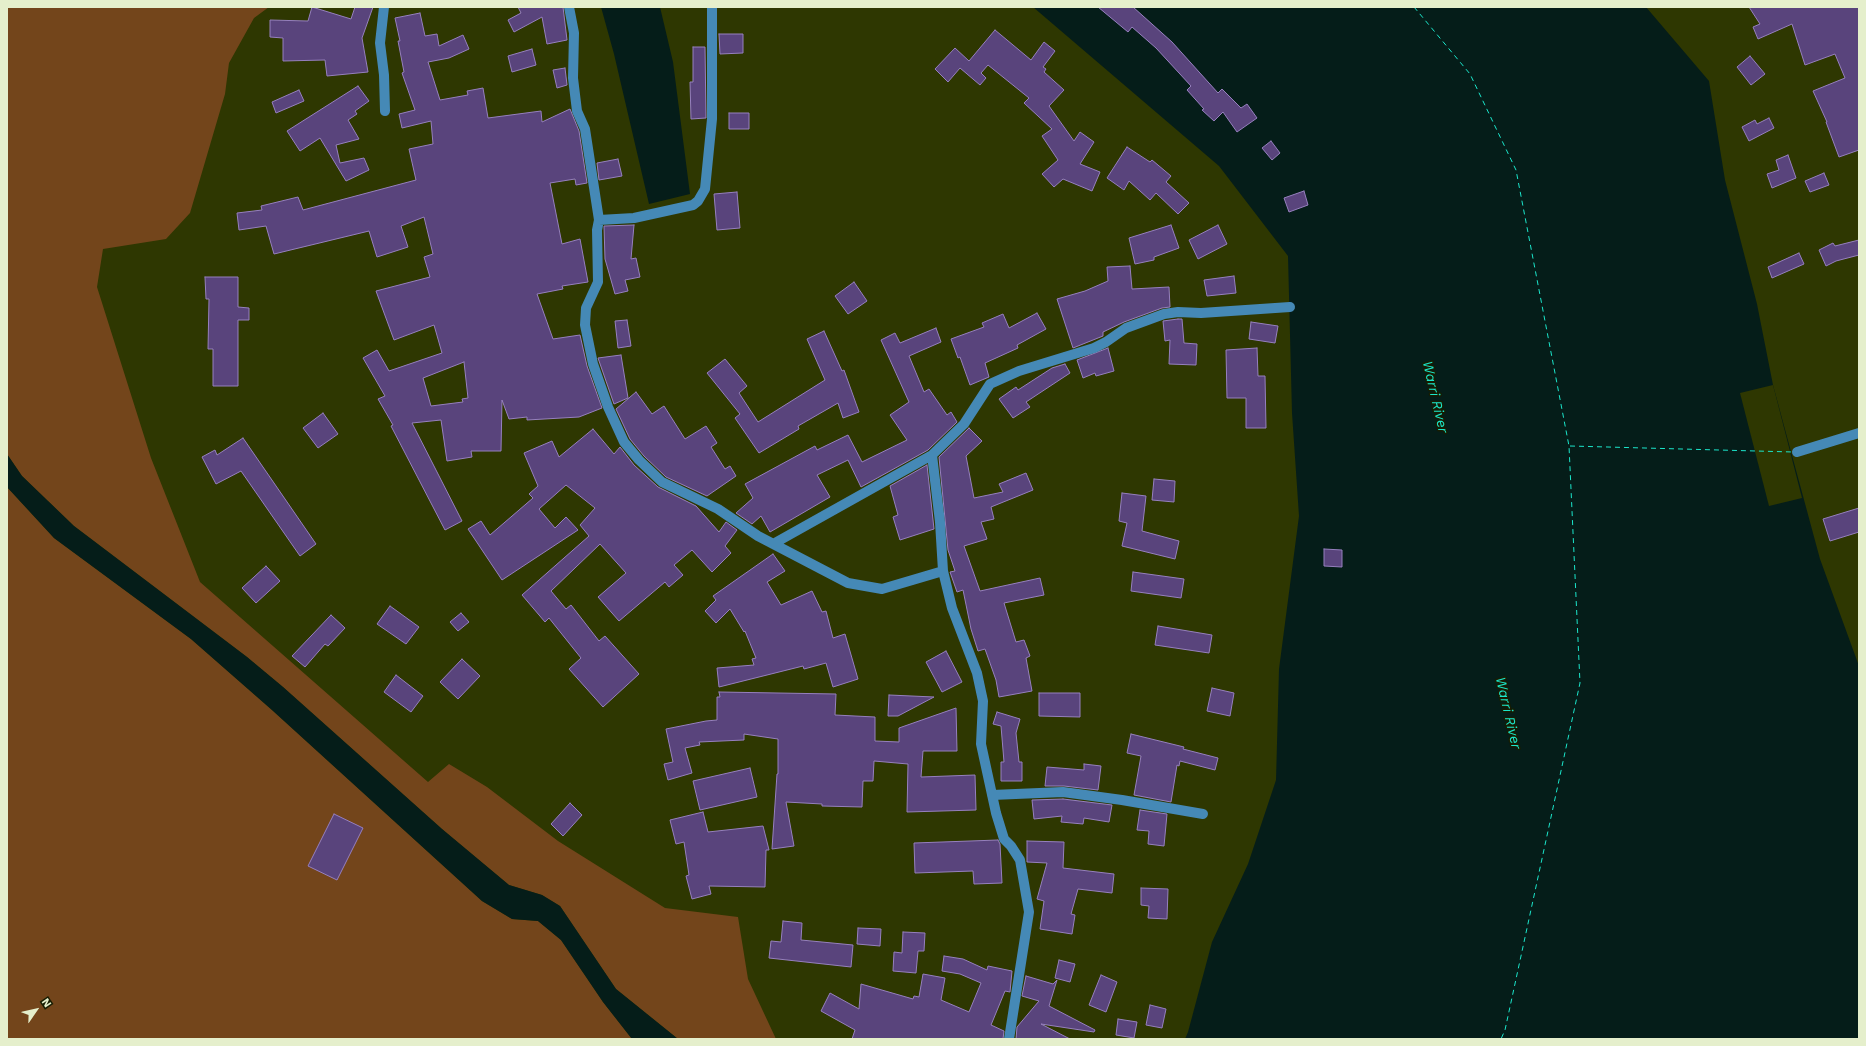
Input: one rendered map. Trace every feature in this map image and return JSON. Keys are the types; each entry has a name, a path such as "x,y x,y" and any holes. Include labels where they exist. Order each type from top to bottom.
{"street":[{"path":"384,7 380,43 385,111"},
{"path":"568,7 574,33 573,78 577,111 585,129 598,220 598,282 586,308 585,325 593,364 608,407 624,442 639,460 662,482 718,509 758,536 848,583 882,589 943,572"},
{"path":"598,220 634,218 693,205 698,201 705,189 712,119 712,7"},
{"path":"773,544 932,455 964,424 990,384 1018,371 1094,348 1106,342 1126,328 1164,314 1178,312 1201,313 1290,307"},
{"path":"1797,452 1859,434"},
{"path":"932,455 940,522 943,572 952,608 977,673 983,701 981,744 999,828 1004,839 1011,846 1020,860 1029,912 1009,1039"},
{"path":"992,795 1062,792 1122,800 1203,814"}],"shaded area":[{"path":"7,7 269,7 254,18 229,63 225,94 190,213 166,239 103,249 97,287 151,458 200,582 428,782 449,764 487,787 558,841 665,908 738,917 748,979 776,1039 678,1039 616,989 560,906 542,895 509,885 442,829 283,687 247,657 74,526 22,476 7,454"},
{"path":"7,487 54,538 191,639 272,710 482,901 512,919 538,921 561,940 603,1002 632,1039 7,1039"}],"water":[{"path":"601,7 660,7 673,62 690,194 649,204 614,54"},
{"name":"Warri River","path":"1033,7 1646,7 1709,81 1725,180 1757,304 1773,385 1820,559 1859,666 1859,1039 1185,1039 1212,942 1248,864 1276,780 1279,669 1299,516 1292,413 1288,256 1219,166"},
{"path":"7,454 22,476 74,526 247,657 283,687 442,829 509,885 542,895 560,906 616,989 678,1039 632,1039 603,1002 561,940 538,921 512,919 482,901 272,710 191,639 54,538 7,487"}],"pier":[{"path":"1773,385 1802,498 1769,506 1740,393"}],"building":[{"path":"312,7 351,19 355,7 373,7 362,38 368,72 327,76 325,60 283,61 283,38 270,37 270,20 308,21"},
{"path":"518,7 563,7 567,40 547,44 542,17 514,32 508,20 521,13"},
{"path":"1098,7 1133,7 1172,42 1218,93 1222,89 1241,108 1247,104 1257,118 1237,132 1223,112 1214,121 1202,110 1204,109 1187,90 1191,86 1156,48 1132,27 1128,32"},
{"path":"1749,7 1859,7 1859,150 1839,157 1827,122 1813,91 1845,78 1835,54 1805,65 1792,24 1758,39 1753,27 1760,24"},
{"path":"420,13 425,36 437,34 439,46 463,35 469,49 449,58 428,62 440,100 468,95 467,91 483,88 488,118 541,111 542,122 570,109 579,131 587,183 576,185 575,179 550,183 562,244 580,239 588,282 562,286 563,289 537,294 553,339 580,335 587,366 602,408 579,417 527,420 527,417 509,419 502,400 501,451 471,451 472,457 447,461 441,420 412,423 462,521 445,530 391,426 393,425 378,399 385,396 363,358 377,350 389,371 442,353 434,325 394,340 376,291 430,277 424,257 433,254 424,217 401,226 408,247 377,257 369,231 274,254 266,226 239,230 237,213 262,210 261,206 298,197 303,210 416,180 409,149 433,144 431,121 402,128 399,114 415,110 402,73 404,72 395,18","holes":["464,362 468,398 462,399 463,402 431,406 423,378"]},
{"path":"995,30 1031,60 1044,42 1055,51 1043,67 1046,69 1044,72 1064,90 1049,106 1074,141 1080,132 1094,142 1080,164 1100,172 1092,191 1063,179 1054,187 1042,174 1058,160 1042,136 1052,129 1024,103 1029,98 988,65 981,73 986,78 980,85 960,68 948,82 935,69 955,48 969,61"},
{"path":"719,34 743,34 743,53 720,54"},
{"path":"693,47 705,47 706,118 691,119 690,82 693,82"},
{"path":"532,49 536,65 512,72 508,56"},
{"path":"1750,56 1765,74 1751,85 1737,67"},
{"path":"565,68 567,85 557,88 553,70"},
{"path":"358,86 369,101 355,111 357,114 348,120 359,139 336,145 340,163 364,158 369,170 346,181 320,138 300,151 287,131"},
{"path":"299,90 304,101 276,113 272,102"},
{"path":"729,113 749,113 749,129 729,129"},
{"path":"1769,118 1774,128 1749,141 1742,127 1755,120 1757,124"},
{"path":"1271,141 1280,153 1272,160 1262,148"},
{"path":"1127,147 1150,162 1152,160 1171,176 1166,182 1189,203 1178,214 1156,193 1150,200 1129,181 1124,190 1107,178"},
{"path":"1788,155 1796,178 1772,188 1767,174 1779,170 1776,160"},
{"path":"618,159 622,176 599,180 597,163"},
{"path":"1824,173 1829,185 1810,192 1805,181"},
{"path":"1304,191 1308,205 1289,212 1284,198"},
{"path":"737,192 740,228 717,230 714,194"},
{"path":"634,225 631,259 636,258 640,277 625,280 628,291 615,294 605,259 604,226"},
{"path":"1171,225 1179,248 1154,257 1154,260 1135,264 1129,238"},
{"path":"1218,225 1227,244 1198,259 1189,240"},
{"path":"1859,240 1859,255 1836,261 1826,266 1819,250 1833,243 1835,246"},
{"path":"1799,253 1804,264 1772,278 1768,267"},
{"path":"1130,266 1132,289 1169,287 1170,307 1162,308 1124,322 1103,332 1103,336 1073,348 1057,299 1085,291 1108,281 1107,267"},
{"path":"1234,276 1236,293 1207,296 1204,280"},
{"path":"205,277 238,277 238,307 249,308 249,320 238,320 238,386 213,386 213,349 208,349 209,299 206,299"},
{"path":"854,282 867,301 848,314 835,296"},
{"path":"1037,313 1046,329 1017,345 1018,348 985,363 989,377 970,385 960,357 958,358 951,339 984,327 982,323 1003,314 1009,328"},
{"path":"1182,319 1184,343 1197,344 1196,365 1169,364 1170,340 1165,341 1163,321"},
{"path":"627,320 631,346 618,348 615,321"},
{"path":"1251,322 1278,326 1275,343 1249,339"},
{"path":"936,328 941,342 909,356 924,392 929,389 947,415 951,412 957,422 928,450 861,487 848,460 817,475 830,497 770,532 761,516 752,524 736,513 753,498 745,484 815,446 817,450 848,435 862,462 907,440 890,415 909,402 881,340 895,333 900,343"},
{"path":"824,331 842,371 844,370 859,412 843,418 838,403 798,426 799,429 759,453 735,418 740,414 707,373 725,359 747,386 739,393 758,422 825,380 807,339"},
{"path":"1108,348 1114,371 1096,376 1095,373 1083,378 1077,360"},
{"path":"1257,348 1258,376 1265,376 1266,428 1246,428 1246,398 1227,398 1226,350"},
{"path":"621,355 628,398 614,404 598,358"},
{"path":"1065,364 1070,373 1026,402 1030,407 1013,418 999,399 1016,387 1018,390 1052,368"},
{"path":"636,392 652,414 664,406 685,439 706,426 717,443 711,447 725,469 730,466 736,476 707,496 666,477 644,456 630,439 616,409"},
{"path":"323,413 338,434 318,448 303,428"},
{"path":"969,428 982,441 966,456 974,498 1003,492 999,484 1026,473 1033,490 991,507 994,519 981,522 987,539 964,546 980,591 1040,578 1044,595 1004,603 1016,642 1024,640 1030,656 1026,658 1032,691 999,697 996,680 985,649 978,651 971,629 963,590 957,592 950,572 955,571 948,550 939,457"},
{"path":"593,429 614,454 620,447 634,465 658,487 696,506 719,532 726,522 737,530 725,546 731,553 712,572 692,550 674,565 683,575 669,587 665,582 619,621 598,597 626,573 600,544 551,591 566,609 571,605 599,641 605,636 639,674 603,707 569,669 581,658 549,618 545,622 522,595 589,536 580,525 595,508 566,485 539,509 555,528 566,517 578,530 502,580 468,529 481,521 490,535 533,498 529,494 538,486 524,453 552,441 559,457"},
{"path":"243,438 316,544 300,556 241,471 216,484 202,457 215,450 217,455"},
{"path":"927,465 934,529 900,540 893,517 898,515 890,486"},
{"path":"1154,479 1175,481 1174,502 1152,500"},
{"path":"1122,493 1146,496 1142,531 1179,541 1175,559 1122,546 1127,523 1119,521"},
{"path":"1859,508 1859,532 1830,541 1823,519"},
{"path":"1324,549 1342,550 1342,567 1324,566"},
{"path":"773,554 785,571 767,582 781,605 812,591 822,612 826,611 833,638 845,634 858,679 833,687 826,663 804,669 803,666 719,687 717,668 754,665 752,659 756,658 745,631 744,632 730,609 716,623 705,611 716,600 713,596"},
{"path":"266,566 280,581 256,603 242,588"},
{"path":"1133,572 1184,579 1181,598 1131,591"},
{"path":"390,606 419,627 406,644 377,624"},
{"path":"461,613 469,622 458,631 450,622"},
{"path":"331,615 345,628 328,646 325,644 305,667 292,656"},
{"path":"1158,626 1212,635 1209,653 1155,645"},
{"path":"946,651 962,682 942,692 926,662"},
{"path":"462,659 480,676 458,699 440,682"},
{"path":"396,675 423,696 411,712 384,692"},
{"path":"1212,688 1234,693 1230,716 1207,711"},
{"path":"719,692 836,694 835,715 875,717 875,741 899,742 899,728 956,708 957,751 923,751 921,777 975,775 976,810 907,812 908,764 874,761 873,781 863,781 862,807 822,806 822,804 786,802 794,846 772,849 778,774 778,739 744,734 744,740 699,742 700,745 685,748 692,773 668,780 664,764 673,762 666,729 717,720 717,697 720,697"},
{"path":"1039,693 1080,693 1080,717 1039,716"},
{"path":"889,695 934,697 898,716 888,716"},
{"path":"997,712 1020,719 1016,733 1019,762 1022,762 1022,781 1001,781 1001,762 1004,762 1001,726 993,724"},
{"path":"1131,734 1184,747 1183,749 1218,758 1215,770 1180,761 1179,766 1177,765 1171,802 1134,795 1141,756 1127,753"},
{"path":"1084,764 1101,766 1098,790 1064,786 1045,786 1047,767 1084,770"},
{"path":"750,768 757,797 700,810 693,781"},
{"path":"1063,799 1112,805 1109,822 1084,818 1083,824 1061,822 1062,816 1034,819 1032,800"},
{"path":"570,803 582,815 563,836 551,824"},
{"path":"1140,810 1167,814 1164,846 1148,844 1149,831 1137,830"},
{"path":"703,812 708,832 763,826 769,850 766,850 765,887 709,886 711,894 692,899 686,876 689,875 684,842 676,844 670,820"},
{"path":"334,814 363,828 337,880 308,866"},
{"path":"998,840 1000,844 1002,883 974,884 973,871 915,873 914,843"},
{"path":"1027,841 1064,842 1063,868 1114,874 1112,893 1078,889 1071,914 1075,915 1072,934 1040,929 1044,901 1037,899 1047,863 1027,862"},
{"path":"1141,888 1168,889 1167,919 1148,918 1149,906 1141,905"},
{"path":"783,921 802,923 801,940 853,945 851,967 769,958 771,941 781,942"},
{"path":"858,928 881,929 880,946 857,944"},
{"path":"903,932 925,933 924,951 918,951 916,973 893,971 894,952 902,953"},
{"path":"944,956 963,959 987,970 988,966 1012,971 1010,992 1005,991 991,1025 1004,1031 1003,1039 852,1039 855,1030 821,1011 830,993 859,1009 861,984 913,999 914,996 919,997 923,974 945,978 941,1000 969,1012 981,983 960,974 942,971"},
{"path":"1059,960 1075,964 1070,982 1055,978"},
{"path":"1101,975 1117,982 1106,1012 1089,1005"},
{"path":"1026,976 1053,984 1057,980 1049,1006 1095,1030 1094,1032 1041,1024 1070,1039 1016,1039 1017,1027 1039,1001 1022,996"},
{"path":"1150,1005 1166,1009 1162,1028 1146,1025"},
{"path":"1118,1019 1137,1022 1134,1038 1116,1035"}],"ferry route":[{"path":"1414,7 1470,74 1516,170 1569,446 1580,683 1505,1030 1501,1039"},
{"path":"1570,446 1793,452"}]}
